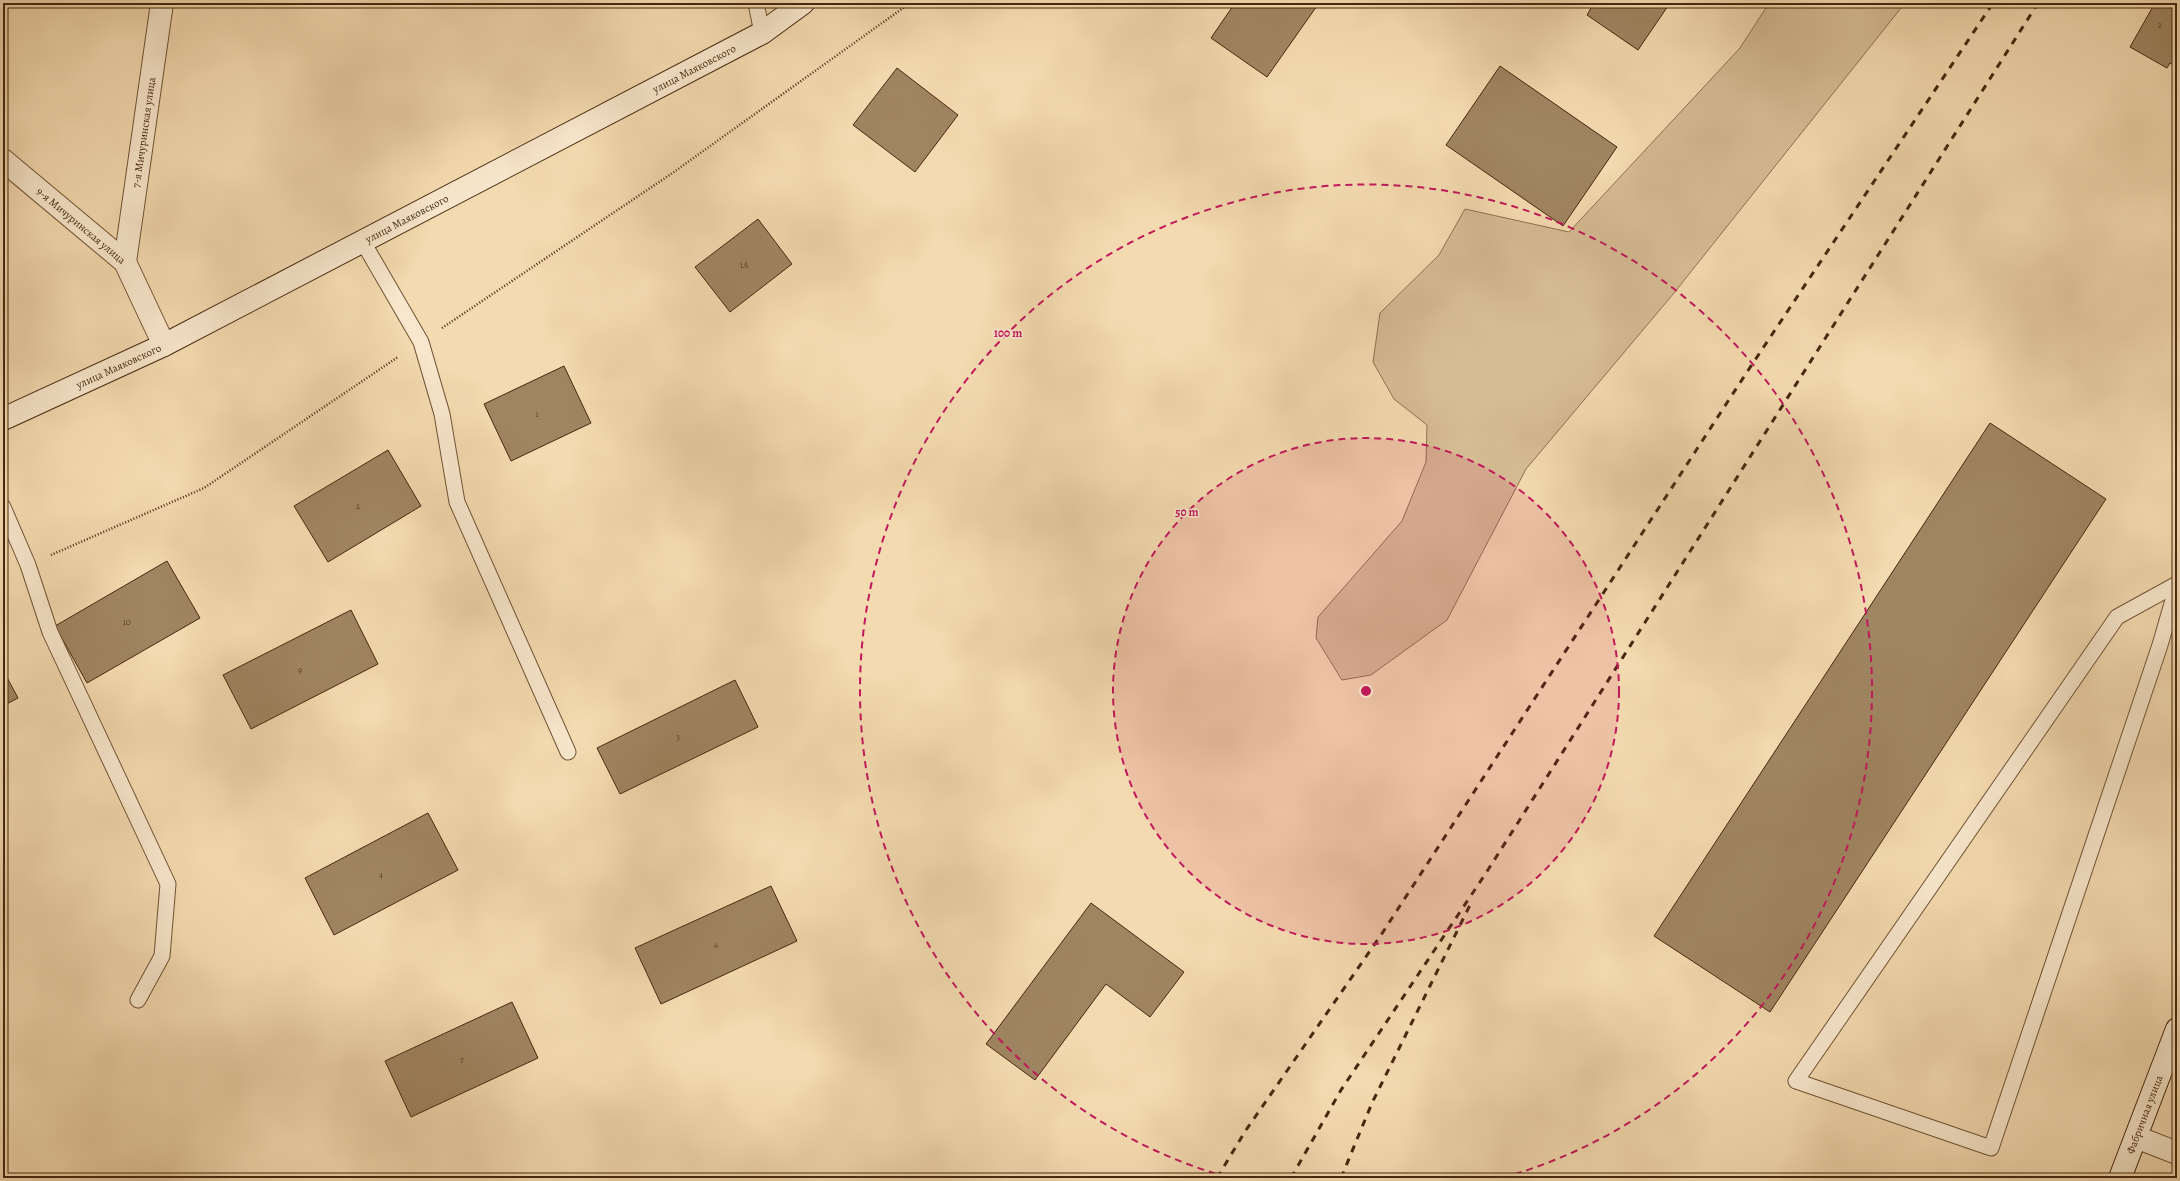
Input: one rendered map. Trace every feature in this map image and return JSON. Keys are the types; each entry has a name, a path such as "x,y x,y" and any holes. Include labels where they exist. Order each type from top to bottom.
{"main road":[{"name":"7-я Мичуринская улица","path":"125,262 162,3"},
{"name":"улица Маяковского","path":"3,419 164,345 363,242 762,33 802,3"},
{"name":"9-я Мичуринская улица","path":"3,160 125,262 164,345"},
{"name":"Фабричная улица","path":"2120,1178 2177,1029"},
{"path":"2136,1138 2177,1154"}],"lane":[{"path":"756,3 762,33"},
{"path":"363,242 421,342 442,414 457,502 568,752"},
{"path":"3,507 28,565 50,632 168,884 162,956 138,1000"},
{"path":"2177,585 2160,645 1991,1148 1796,1081 2118,617 2177,585"}],"path":[{"path":"28,565 204,488 671,174 910,3"}],"shaded area":[{"path":"1769,3 1905,3 1674,293 1526,469 1447,620 1371,675 1342,680 1316,638 1318,617 1402,521 1426,462 1427,425 1394,399 1373,362 1380,313 1439,255 1465,209 1569,232 1740,48"}],"building":[{"path":"1235,3 1319,3 1267,77 1211,38"},
{"path":"1594,3 1670,3 1638,50 1587,15"},
{"path":"2155,3 2177,3 2177,67 2170,63 2167,68 2130,47"},
{"path":"1500,66 1617,147 1563,226 1446,145"},
{"path":"897,68 958,115 915,172 853,125"},
{"path":"758,219 792,264 730,312 695,267"},
{"path":"564,366 591,423 511,461 484,404"},
{"path":"1990,423 2106,499 1770,1012 1654,936"},
{"path":"388,450 421,506 328,562 294,506"},
{"path":"167,561 200,618 87,683 55,626"},
{"path":"351,610 378,664 251,729 223,675"},
{"path":"3,670 18,698 3,706"},
{"path":"735,680 758,727 620,794 597,748"},
{"path":"428,813 458,870 334,935 305,878"},
{"path":"771,886 797,941 661,1004 635,948"},
{"path":"1091,903 1184,972 1150,1017 1106,984 1035,1080 986,1044"},
{"path":"512,1002 538,1058 411,1117 385,1061"}],"railway":[{"path":"1217,1178 1246,1130 1381,935 1747,372 1993,3"},
{"path":"1291,1178 1341,1090 1486,873 2038,3"},
{"path":"1341,1178 1372,1103 1470,905"}]}
